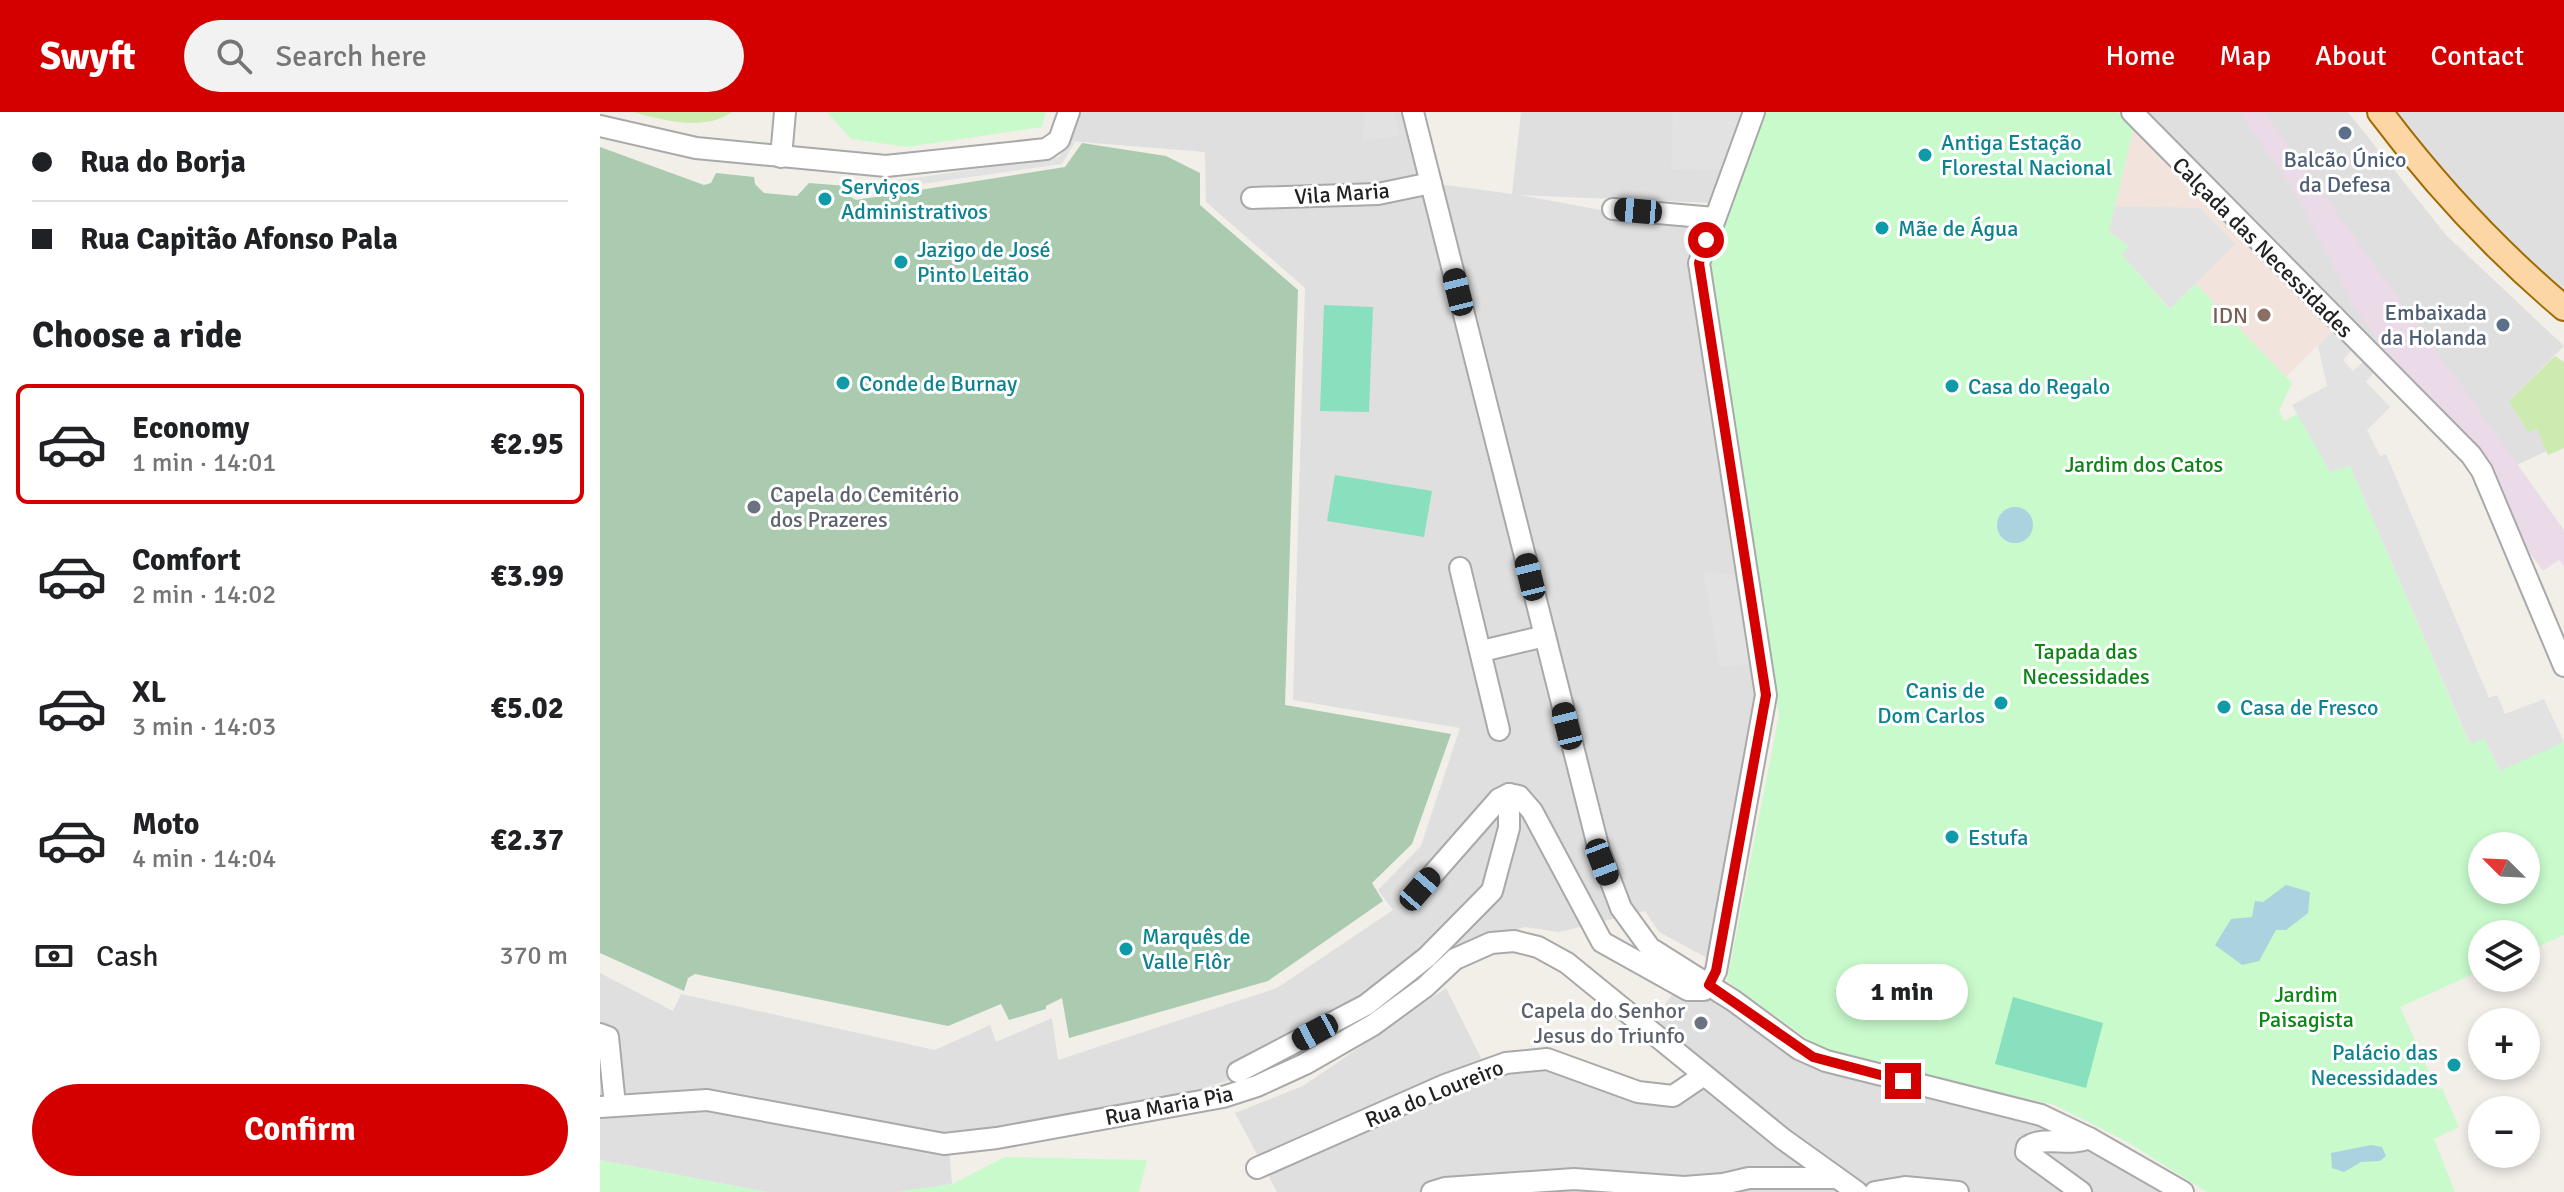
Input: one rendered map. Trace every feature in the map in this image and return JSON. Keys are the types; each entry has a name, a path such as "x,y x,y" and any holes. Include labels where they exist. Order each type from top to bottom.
{"main road":[{"path":"2380,112 2431,180 2484,236 2564,308"}],"street":[{"path":"781,157 785,112"},
{"path":"600,126 679,145 886,166 1046,149 1059,140 1069,112"},
{"path":"1413,112 1599,850 1621,908 1650,948 1813,1057 2023,1110 2089,1138 2183,1192"},
{"path":"1420,889 1499,799 1509,794 1519,796 1532,811 1602,942 1688,990 1704,990 1716,971 1766,695 1699,263 1754,112"},
{"name":"Calçada das Necessidades","path":"2132,112 2471,455 2482,471 2564,666"},
{"name":"Vila Maria","path":"1252,198 1378,194 1431,183"},
{"path":"1613,209 1714,218"},
{"path":"1460,568 1499,730"},
{"path":"1482,651 1545,636"},
{"path":"1238,1072 1366,1005 1427,957 1492,891 1509,828 1509,794"},
{"name":"Rua Maria Pia","path":"607,1106 707,1100 944,1144 997,1138 1192,1103 1257,1086 1305,1064 1373,1025 1429,984 1455,959 1491,943 1514,941 1538,947 1567,963 1833,1178 1857,1192"},
{"path":"600,1034 608,1037 607,1106"},
{"name":"Rua do Loureiro","path":"1257,1168 1445,1085 1506,1063 1547,1059 1638,1092 1673,1096 1704,1075"},
{"path":"2081,1192 2026,1152 2027,1147 2036,1142 2078,1143 2089,1138"},
{"path":"1432,1192 1574,1179 1684,1187 1749,1178 1833,1178"},
{"path":"1875,1192 1905,1187 1958,1192"}],"shaded area":[{"path":"1075,112 1413,112 1431,183 1512,194 1521,112 1749,112 1714,203 1520,195 1702,229 1691,261 1756,698 1709,959 1659,932 1645,911 1559,932 1525,927 1478,940 1379,1012 1266,1069 1164,1100 948,1135 952,1184 900,1192 767,1192 600,1160 600,973 673,1011 681,994 935,1050 990,1025 996,1042 1052,1018 1058,1060 1277,988 1393,910 1378,890 1421,846 1460,728 1293,700 1305,288 1206,202 1205,152 1069,141"},
{"path":"1365,112 1394,112 1400,136 1362,141"},
{"path":"1673,112 1749,112 1727,170 1671,169"},
{"path":"2128,112 2348,112 2446,235 2564,346 2509,401 2537,428 2547,451 2492,476"},
{"path":"2239,112 2264,112 2468,395 2564,530 2564,566 2559,560 2543,571 2354,306 2293,189"},
{"path":"2396,112 2564,112 2564,288 2480,222"},
{"path":"2134,126 2334,329 2286,377 2200,291 2109,232"},
{"path":"1070,141 1075,142 1062,164 879,190 879,183 1059,157"},
{"path":"2115,206 2200,208 2235,244 2170,309 2122,255 2129,246 2109,232"},
{"path":"2334,329 2354,348 2343,360 2353,371 2365,360 2376,370 2366,382 2390,407 2367,430 2380,456 2386,454 2489,698 2497,695 2505,714 2544,699 2564,742 2500,771 2484,738 2470,744 2350,466 2330,472 2292,405 2327,386 2318,346"},
{"path":"1703,571 1739,575 1751,664 1720,667"},
{"path":"1684,978 1812,1068 2048,1123 2161,1192 1277,1192 1235,1113 1303,1086 1446,988 1492,1080 1540,1066 1677,1103 1705,1088 1641,1038"}],"green space":[{"path":"632,112 732,112 709,122 696,123 670,121"},
{"path":"827,112 1046,112 1042,127 907,147 851,139"},
{"name":"Tapada das Necessidades","path":"1763,112 2118,112 2134,126 2109,232 2129,246 2122,255 2169,309 2196,284 2292,383 2279,411 2284,421 2298,414 2330,472 2350,466 2469,743 2484,738 2500,771 2564,739 2564,935 2540,946 2540,920 2468,920 2468,976 2400,1007 2437,1090 2442,1088 2459,1127 2434,1139 2455,1192 2207,1192 2126,1141 2055,1105 1828,1054 1727,981 1779,715 1707,262"},
{"path":"1082,143 1166,156 1200,173 1200,205 1298,290 1285,705 1451,734 1412,844 1372,883 1383,901 1268,981 1069,1038 1062,998 1046,1006 1046,1009 1009,1020 1001,1004 948,1026 695,974 688,978 684,991 600,953 600,147 704,185 711,183 716,173 754,177 755,184 764,193 797,196 809,183 847,186 847,195 856,200 1065,167"},
{"path":"1324,305 1373,307 1369,412 1320,411"},
{"path":"2555,356 2564,362 2564,448 2548,455 2537,429 2528,432 2509,401"},
{"path":"1335,475 1432,491 1424,537 1327,521"},
{"path":"2013,997 2103,1023 2086,1088 1995,1064"},
{"path":"1005,1157 1147,1160 1139,1192 897,1192 952,1184"},
{"path":"600,1160 767,1192 600,1192"}],"water":[{"path":"2015,507 2028,512 2033,525 2028,538 2015,543 2002,538 1997,525 2002,512"},
{"path":"2286,885 2310,892 2308,913 2286,930 2276,930 2259,961 2242,965 2215,945 2231,919 2252,917 2255,901 2263,902"},
{"path":"2371,1145 2382,1147 2386,1156 2380,1161 2361,1162 2344,1172 2332,1168 2331,1153"}],"place":[{"name":"Balcão Único da Defesa","path":"2345,133"},
{"name":"Antiga Estação Florestal Nacional","path":"1925,155"},
{"name":"Serviços Administrativos","path":"825,199"},
{"name":"Mãe de Água","path":"1882,228"},
{"name":"Jazigo de José Pinto Leitão","path":"901,262"},
{"name":"IDN","path":"2264,315"},
{"name":"Embaixada da Holanda","path":"2503,325"},
{"name":"Conde de Burnay","path":"843,383"},
{"name":"Casa do Regalo","path":"1952,386"},
{"name":"Capela do Cemitério dos Prazeres","path":"754,507"},
{"name":"Canis de Dom Carlos","path":"2001,703"},
{"name":"Casa de Fresco","path":"2224,707"},
{"name":"Estufa","path":"1952,837"},
{"name":"Marquês de Valle Flôr","path":"1126,949"},
{"name":"Capela do Senhor Jesus do Triunfo","path":"1701,1023"},
{"name":"Palácio das Necessidades","path":"2454,1065"}],"route":[{"path":"1706,240 1699,263 1766,695 1765,720 1716,971 1709,985 1813,1057 1903,1081"}],"park label":[{"name":"Jardim dos Catos","path":"2144,464"},
{"name":"Jardim Paisagista","path":"2306,1006"}]}
